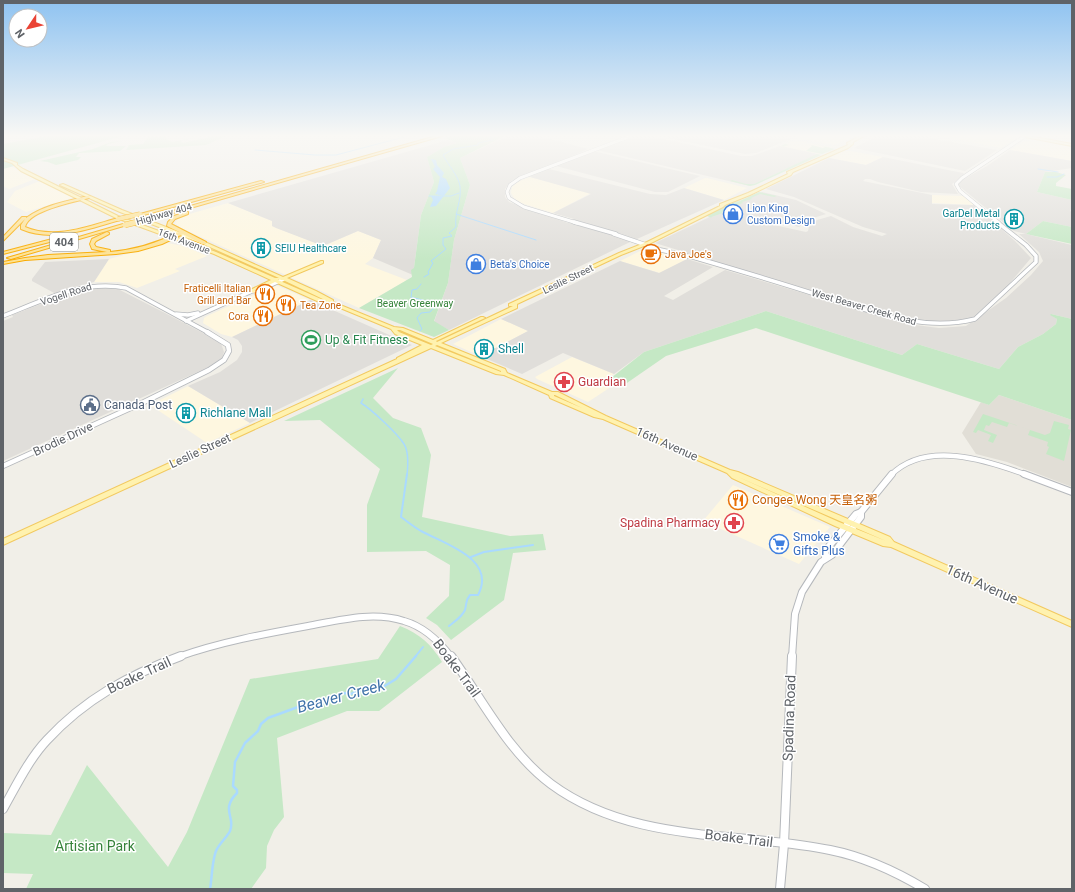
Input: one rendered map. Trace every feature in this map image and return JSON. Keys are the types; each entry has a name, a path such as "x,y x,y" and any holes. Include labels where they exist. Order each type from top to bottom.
{"highway":[{"name":"Highway 404","path":"3,254 273,178"},
{"name":"Highway 404","path":"3,259 127,226 160,215 293,178"},
{"path":"204,243 171,227 169,225 170,220 187,212 297,178"},
{"path":"3,240 27,215 87,197"},
{"path":"79,199 31,216 25,221 23,225 24,228 27,231 40,233 63,232 120,220"},
{"path":"127,226 102,235 94,240 92,244 94,248 105,251 132,249 157,241 163,235 162,232"},
{"path":"3,263 47,256 119,254 144,248 181,233"}],"main road":[{"name":"16th Avenue","path":"40,178 79,199 117,217 162,232 279,280 323,296 335,304"},
{"name":"16th Avenue","path":"45,178 87,197 204,243 262,269 279,280 319,300 335,304 393,328 397,333 432,344 498,373 505,374 596,416 604,417 729,472 736,473 885,544 892,544 1072,624"},
{"name":"Leslie Street","path":"3,542 515,307 515,304 626,250 644,243 782,178"},
{"path":"252,291 322,262"},
{"path":"262,269 279,273 297,269"}],"street":[{"name":"West Beaver Creek Road","path":"521,178 510,185 507,190 509,198 524,207 903,320 930,324 964,322 981,315 1029,271 1036,262 1036,256 1026,245 960,191 956,184 963,178"},
{"name":"Vogell Road","path":"3,316 79,288 104,284 112,284 126,288 173,313"},
{"path":"186,321 252,291"},
{"path":"173,313 191,315 221,305"},
{"name":"Brodie Drive","path":"3,466 148,400 218,365 228,354 228,345 173,313"},
{"path":"199,328 198,320 204,313"},
{"name":"Spadina Road","path":"780,889 784,844 793,633 796,611 803,587 825,557 832,555 850,526 860,517 861,512 896,470 908,463 930,457 963,457 992,463 1072,492"},
{"name":"Boake Trail","path":"3,809 36,755 48,740 80,709 103,691 124,679 177,658 250,636 365,616 383,616 406,620 439,641 519,751 534,769 564,793 594,810 659,829 784,844 844,853 868,859 902,875 925,889"}],"shaded area":[{"path":"3,178 33,178 35,179 9,189 3,186"},
{"path":"317,178 433,178 434,182 421,215 413,275 373,258 381,240 358,231 323,246 276,228 272,226 272,221 228,203"},
{"path":"467,178 518,178 511,181 505,189 505,197 509,202 568,223 574,219 553,213 591,194 532,178 584,178 650,194 666,195 684,188 724,200 628,243 449,330 434,322 448,283 454,240 470,185"},
{"path":"532,178 591,193 553,213 521,203 514,198 511,193 512,187 517,182"},
{"path":"600,178 697,178 668,192 655,192"},
{"path":"705,178 747,188 724,200 684,188"},
{"path":"714,178 768,178 750,186"},
{"path":"789,178 960,178 952,184 958,194 921,192 870,179 865,179 863,181 932,195 932,204 974,205 1015,241 1031,258 1004,290 975,317 949,323 907,320 655,243 762,192 796,200 826,214 810,219 799,227 768,219 764,219 763,221 765,223 806,232 817,220 831,216 853,227 882,236 887,234 863,227 794,197 766,189"},
{"path":"967,178 1043,178 1037,192 1072,200 1072,207 1070,211 1072,212 1072,227 1043,221 1026,234 1014,231 959,186 959,182"},
{"path":"37,182 42,182 75,197 26,212 7,202 15,191"},
{"path":"932,195 964,196 974,205 932,203"},
{"path":"228,203 272,221 272,226 323,246 358,231 381,240 373,258 365,264 407,280 359,308 181,228 175,223 179,217"},
{"path":"1019,234 1026,234 1072,245 1072,319 1051,314 1057,319 1056,324 1043,334 1018,347 999,369 917,344 902,355 766,311 644,352 614,374 563,353 522,374 480,356 528,331 501,319 620,261 659,273 687,259 713,267 664,296 673,300 725,270 908,324 939,328 966,326 1006,298 1031,275 1043,261 1039,252"},
{"path":"167,243 184,246 207,256 175,269 180,271 137,288 119,282 94,282 109,259"},
{"path":"648,247 687,259 660,273 620,261"},
{"path":"109,259 94,282 74,287 56,294 32,281 45,262"},
{"path":"276,285 310,300 232,337 221,334 203,323 204,318 207,316"},
{"path":"90,287 116,288 220,342 224,352 222,358 213,365 3,461 3,321 13,317 12,315"},
{"path":"310,300 412,345 250,423 188,386 220,372 237,360 242,352 242,346 238,340 232,337"},
{"path":"501,319 528,331 480,356 453,344"},
{"path":"572,357 614,374 608,378 617,383 588,402 535,377"},
{"path":"188,386 250,423 207,443 150,405"},
{"path":"999,395 1072,420 1072,487 1007,462 976,454 962,433 981,402 989,405"},
{"path":"733,485 830,527 799,564 703,521"}],"green space":[{"name":"Beaver Greenway","path":"433,178 467,178 470,185 454,240 448,283 434,321 449,330 434,337 359,308 412,277 411,270 414,268 421,215 434,182"},
{"path":"767,178 771,178 750,186 730,181 732,180 746,184 754,184"},
{"path":"1043,178 1063,178 1056,183 1056,186 1072,189 1072,200 1037,192"},
{"path":"759,192 777,196 774,197 760,194 722,212 723,213 711,217 712,218 707,216 726,205 741,200 733,204"},
{"path":"1043,221 1072,227 1072,244 1026,234"},
{"path":"766,311 902,355 917,344 999,369 1018,347 1043,334 1056,324 1057,319 1050,315 1051,314 1072,319 1072,420 999,395 989,405 756,328 666,356 624,385 611,378 644,352"},
{"path":"398,368 373,398 393,418 421,428 431,455 422,517 510,536 543,534 546,550 513,553 504,600 451,640 437,625 426,618 449,596 450,565 426,551 367,552 367,505 380,469 320,420 284,421"},
{"path":"983,414 1045,435 1050,433 1054,421 1069,425 1068,429 1071,430 1064,461 1046,454 1049,447 1047,446 1048,442 1028,435 1030,430 1009,423 1007,427 992,422 989,426 986,425 984,430 997,435 993,443 988,441 991,435 978,430 976,433 973,432"},
{"name":"Artisian Park","path":"400,626 413,632 424,640 434,650 442,662 379,711 347,711 277,738 284,817 274,830 267,846 266,868 251,889 26,889 33,874 3,873 3,833 51,835 87,765 168,867 187,832 250,679 378,659"}],"water":[{"path":"440,178 446,179 450,188 436,206 430,207 433,200 431,196 443,196 435,194"}],"waterway":[{"name":"Beaver Creek","path":"457,178 460,186 460,196 457,214"},
{"path":"429,196 451,196 459,193"},
{"name":"Beaver Creek","path":"424,277 429,274 428,272 433,263 431,261 446,249 443,245 443,238 452,236 449,233 456,227 457,214"},
{"path":"457,214 536,240"},
{"name":"Beaver Creek","path":"420,331 422,329 417,318 421,313 430,312 437,304 411,297 412,290 417,289 421,284"},
{"name":"Beaver Creek","path":"363,399 361,403 384,422 406,447 408,463 407,475"},
{"name":"Beaver Creek","path":"407,474 401,517 421,531 455,547 466,554 475,562 480,572 482,582 478,595 470,595 464,612 449,626"},
{"path":"471,557 484,552 533,545"},
{"name":"Beaver Creek","path":"415,657 423,647"},
{"name":"Beaver Creek","path":"210,889 215,853 229,833 231,826 229,809 232,799 237,793 237,790 233,786 235,762 245,743 258,731 261,724 268,718 298,707 317,706 344,693 351,694 358,690 369,692 378,690 396,679 416,656"}],"place":[{"name":"Lion King Custom Design","path":"733,214"},
{"name":"GarDel Metal Products","path":"1014,219"},
{"name":"SEIU Healthcare","path":"261,248"},
{"name":"Java Joe's","path":"651,254"},
{"name":"Beta's Choice","path":"476,264"},
{"name":"Fraticelli Italian Grill and Bar","path":"265,294"},
{"name":"Tea Zone","path":"286,305"},
{"name":"Cora","path":"263,316"},
{"name":"Up & Fit Fitness","path":"311,340"},
{"name":"Shell","path":"484,349"},
{"name":"Guardian","path":"564,382"},
{"name":"Canada Post","path":"90,405"},
{"name":"Richlane Mall","path":"186,413"},
{"name":"Congee Wong 天皇名粥","path":"738,500"},
{"name":"Spadina Pharmacy","path":"734,523"},
{"name":"Smoke & Gifts Plus","path":"779,544"}]}
